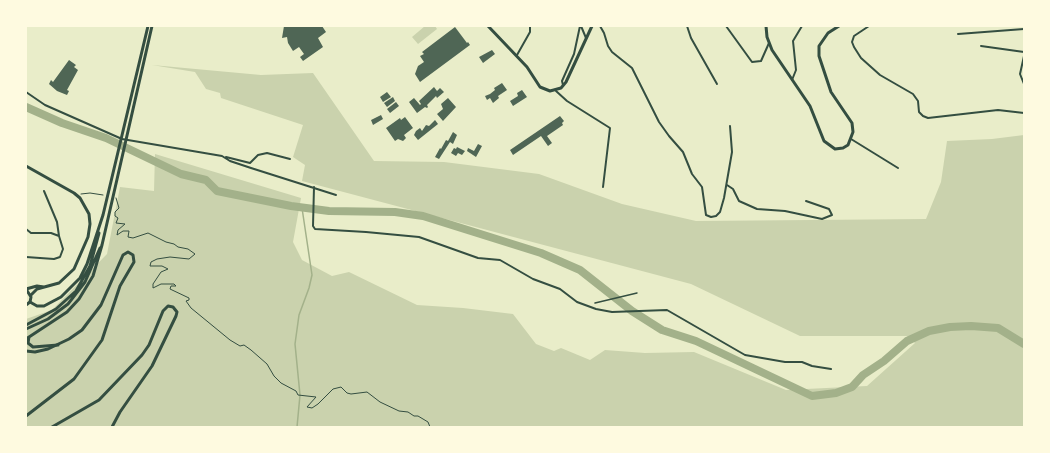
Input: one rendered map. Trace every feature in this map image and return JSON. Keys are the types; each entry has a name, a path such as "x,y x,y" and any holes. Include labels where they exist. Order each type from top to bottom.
{"main road":[{"path":"26,325 56,309 68,299 83,282 90,266 148,26"},
{"path":"58,345 33,347 28,343 27,338 67,312 86,290 93,276 152,26"},
{"path":"488,26 516,55 540,86 550,91 563,87 592,26"},
{"path":"766,26 769,43 810,106 824,141 835,149 843,148 851,139 852,123 831,92 818,51 818,46 824,37 839,26"},
{"path":"26,166 79,197 89,214 90,224 78,261 68,277 59,283 37,289 31,296 30,302 26,305"},
{"path":"30,302 41,306 48,304 61,297 80,278 87,264 103,215"},
{"path":"26,329 48,319 68,304 77,294 93,266 108,217"},
{"path":"26,351 35,352 58,345 76,335 89,322 101,305 123,255 128,252 133,255 134,262 120,286 102,340 74,379 26,416"},
{"path":"31,296 26,289 37,286 44,287"},
{"path":"52,427 100,400 142,355 149,345 163,311 168,306 173,307 176,312 176,316 152,366 112,427"}],"street":[{"path":"516,55 530,32 530,26"},
{"path":"580,26 586,39"},
{"path":"563,87 562,81 574,54 580,26"},
{"path":"600,26 608,46 612,52 632,68 660,122 669,136 683,152 692,174 702,187 706,215 716,216 720,212 727,185 732,152 730,126"},
{"path":"687,26 691,38 717,84"},
{"path":"726,26 752,62 761,61 769,43"},
{"path":"792,80 796,70 793,41 802,26"},
{"path":"869,26 854,36 852,42 854,47 861,58 880,75 913,94 918,101 919,112 923,116 928,118 998,110 1024,112"},
{"path":"958,34 1024,29"},
{"path":"981,46 1024,52"},
{"path":"1024,56 1020,74 1024,84"},
{"path":"556,90 567,101 610,128 603,187"},
{"path":"26,92 45,105 122,139 225,157 250,163 258,155 267,153 290,159"},
{"path":"851,139 898,168"},
{"path":"225,157 230,161 336,195"},
{"path":"727,185 733,189 739,201 757,209 785,211 822,219 832,215 829,209 806,201"},
{"path":"314,188 313,223 314,228 318,230 366,232 419,237 478,258 500,260 533,279 560,289 577,302 612,312 667,310 745,355 785,362 802,362 812,366 831,369"},
{"path":"26,257 50,260 60,257 64,249 59,236 57,222 44,191"},
{"path":"26,229 30,233 51,233 59,236"},
{"path":"594,303 637,293"}],"path":[{"path":"79,197 81,194 90,193 103,195"},
{"path":"116,197 119,208 115,212 115,216 118,218 116,223 125,224 118,230 117,235 123,231 129,231 128,237 133,238 148,233 178,247 188,249 195,254 189,259 170,257 157,259 151,262 150,266 162,266 168,269 162,272 153,284 153,288 161,284 174,284 176,286 171,286 170,289 189,298 186,302 191,308 230,340 240,346 244,345 267,364 274,376 281,383 296,391 298,395 316,397 308,407 312,408 333,389 341,387 347,393 352,394 366,392 380,402 399,411 408,412 414,416 418,416 428,422 430,427"}],"green space":[{"path":"425,26 435,26 437,29 418,44 412,37"},
{"path":"152,65 261,75 313,73 374,161 444,162 539,174 622,204 696,221 926,219 941,182 947,141 992,139 1024,135 1024,427 26,427 26,319 52,310 107,254 120,187 154,191 155,154 301,198 293,242 302,260 332,276 349,272 417,305 463,308 513,314 536,344 554,351 561,348 590,360 605,350 645,353 694,352 786,390 867,386 915,343 907,336 800,336 691,284 302,181 305,165 293,157 303,125 221,98 220,93 206,89 195,72"}],"building":[{"path":"284,26 322,26 326,32 318,38 323,47 303,61 300,57 304,54 299,47 293,51 288,43 287,37 282,38"},
{"path":"455,27 470,45 420,82 415,74 418,66 424,62 420,56 424,54 422,52"},
{"path":"492,50 495,54 483,63 479,57"},
{"path":"69,60 76,65 74,67 78,70 67,90 69,91 67,95 57,91 49,84 51,80 53,82"},
{"path":"502,83 507,90 498,96 499,98 493,103 490,98 487,100 485,96 490,94 495,90 494,88"},
{"path":"434,87 437,91 440,88 444,92 437,98 436,96 427,105 427,108 425,107 417,113 409,102 414,98 420,105 421,104 419,101"},
{"path":"522,90 527,97 513,106 510,101 518,96 517,93"},
{"path":"387,92 391,97 383,102 380,97"},
{"path":"393,97 395,101 387,107 384,103"},
{"path":"448,98 456,107 443,121 437,114 443,109 441,104"},
{"path":"396,102 399,106 390,113 387,109"},
{"path":"381,115 383,119 373,125 371,120"},
{"path":"560,116 564,121 562,123 563,125 547,136 552,143 548,146 541,136 513,155 510,150"},
{"path":"405,117 413,128 404,135 406,138 403,141 398,139 395,141 386,128 400,118 401,120"},
{"path":"435,120 438,124 418,140 414,135 416,131 420,128 422,131 426,125 429,126"},
{"path":"453,132 457,135 453,144 450,142 439,159 435,157 446,140 448,141"},
{"path":"478,144 482,146 476,157 467,151 468,148 474,151"},
{"path":"457,147 465,151 462,155 458,153 456,156 451,153 454,148 456,149"}],"waterway":[{"path":"26,107 62,123 106,138 181,174 206,180 217,191 291,206 329,211 395,212 423,216 541,253 580,270 632,311 662,330 696,341 812,396 836,393 852,387 863,375 884,361 907,341 929,331 950,327 971,326 998,328 1024,344"},
{"path":"297,427 300,395 295,344 299,315 312,275 302,208"}]}
